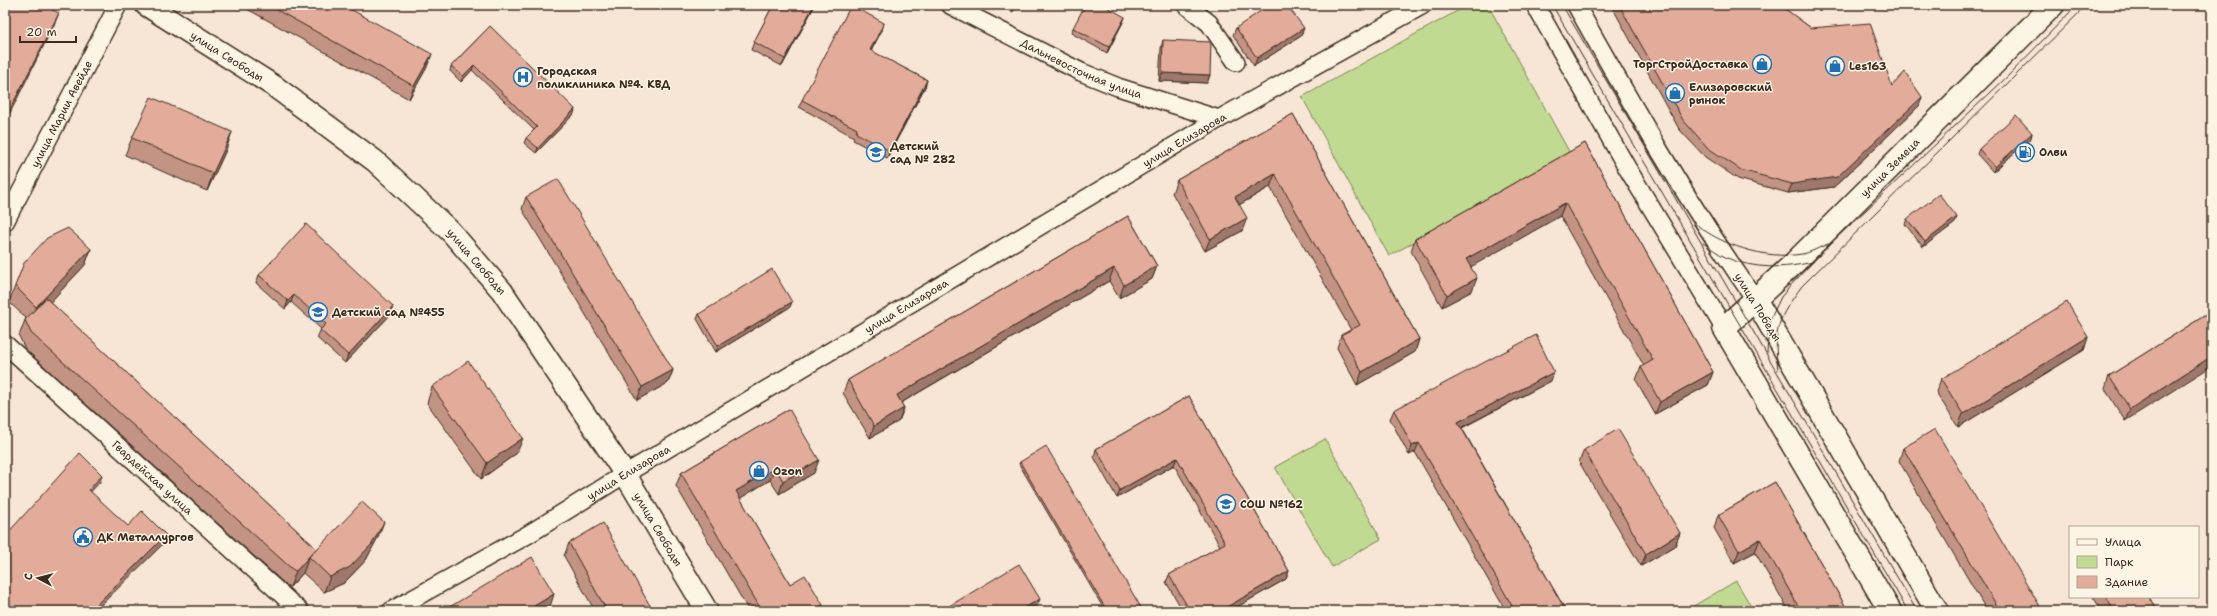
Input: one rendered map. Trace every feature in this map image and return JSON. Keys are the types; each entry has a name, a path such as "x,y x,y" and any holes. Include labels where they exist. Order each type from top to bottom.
{"main road":[{"name":"улица Земеца","path":"1724,328 2052,5"},
{"name":"улица Победы","path":"1755,299 1937,611"},
{"path":"1724,328 1890,611"}],"street":[{"name":"улица Марии Авейде","path":"5,222 118,5"},
{"name":"улица Свободы","path":"146,5 274,86 375,161 451,232 502,291 625,474 707,611"},
{"name":"Дальневосточная улица","path":"950,5 1081,72 1118,87 1218,119"},
{"path":"1186,5 1209,23 1236,62"},
{"name":"улица Елизарова","path":"392,611 529,534 625,474 1218,119 1423,5"},
{"path":"1535,5 1626,166 1724,328"},
{"name":"улица Победы","path":"1576,5 1663,157 1712,236 1755,299"},
{"name":"Гвардейская улица","path":"5,344 300,611"}],"green space":[{"path":"1468,5 1488,5 1571,155 1389,256 1302,97"},
{"path":"1325,439 1381,539 1332,567 1275,467"},
{"path":"1736,581 1754,611 1685,611"}],"building":[{"path":"5,5 42,5 59,13 5,119 5,34 7,31 5,30"},
{"path":"268,5 343,5 432,54 414,86"},
{"path":"773,5 814,5 785,59 754,42"},
{"path":"851,5 884,23 870,50 927,80 890,151 856,133 857,129 802,100"},
{"path":"1085,5 1103,5 1125,17 1109,47 1073,28"},
{"path":"1269,5 1287,5 1304,28 1257,58 1236,28"},
{"path":"1619,5 1780,5 1811,28 1870,23 1892,86 1905,72 1922,97 1837,177 1792,184 1741,170 1708,148 1683,120"},
{"path":"490,26 575,109 538,148 526,138 537,127 474,65 463,76 451,66"},
{"path":"1163,40 1211,42 1210,75 1162,73"},
{"path":"151,97 232,132 213,173 132,138"},
{"path":"1293,114 1419,339 1362,372 1341,335 1360,325 1275,174 1235,197 1247,218 1210,239 1177,180"},
{"path":"2016,115 2032,133 1995,167 1979,149"},
{"path":"1585,143 1713,372 1660,402 1641,367 1653,360 1565,203 1466,259 1477,278 1447,295 1415,239"},
{"path":"558,179 673,370 642,387 526,197"},
{"path":"1939,194 1957,217 1925,242 1907,219"},
{"path":"1128,216 1157,266 1124,285 1114,268 897,395 904,408 874,426 848,380"},
{"path":"306,224 393,306 348,355 320,330 326,324 294,295 288,301 259,275"},
{"path":"68,228 91,249 36,307 15,286 24,263 47,238"},
{"path":"772,269 792,302 718,346 699,314"},
{"path":"46,298 317,549 362,502 384,522 372,544 350,567 330,577 309,557 316,549 296,571 292,569 31,333 25,320"},
{"path":"2067,302 2088,337 1963,414 1941,379"},
{"path":"2212,311 2212,356 2130,409 2109,376"},
{"path":"1536,335 1554,372 1458,422 1566,611 1515,611 1419,443 1412,446 1394,410"},
{"path":"468,361 523,438 487,463 432,387"},
{"path":"1189,396 1289,571 1220,611 1190,611 1169,575 1225,543 1177,458 1120,490 1096,449"},
{"path":"789,409 819,460 783,481 775,468 736,491 790,584 805,575 823,605 812,611 762,611 681,473"},
{"path":"1618,429 1680,533 1646,554 1584,450"},
{"path":"1935,429 2041,608 2035,611 2000,611 1903,448"},
{"path":"1046,446 1143,611 1107,611 1020,462"},
{"name":"ДК Металлургов","path":"80,453 102,475 89,490 128,526 142,511 166,535 90,611 5,611 5,536"},
{"path":"1775,482 1848,611 1801,611 1760,539 1739,551 1718,515"},
{"path":"603,523 653,611 607,611 569,543"},
{"path":"532,557 554,594 526,611 443,611"},
{"path":"1019,564 1040,599 1019,611 941,611"},
{"path":"2107,598 2150,598 2158,611 2114,611"}],"tram line":[{"path":"1552,5 1908,611"},
{"path":"1562,5 1917,611"},
{"path":"1767,353 1769,322 1781,297 1791,285 1831,243 2007,77 2077,5"},
{"path":"1778,370 1776,344 1779,325 1787,307 1802,286 2087,5"},
{"path":"1692,221 1703,230 1729,244 1758,253 1773,255 1802,254 1828,244"},
{"path":"1703,243 1727,258 1738,262 1759,266 1780,267 1813,262"}],"place":[{"name":"ТоргСтройДоставка","path":"1762,64"},
{"name":"Les163","path":"1835,66"},
{"name":"Городская поликлиника №4. КВД","path":"523,77"},
{"name":"Елизаровский рынок","path":"1675,93"},
{"name":"Детский сад № 282","path":"876,152"},
{"name":"Олви","path":"2025,152"},
{"name":"Детский сад №455","path":"318,312"},
{"name":"Ozon","path":"759,471"},
{"name":"СОШ №162","path":"1226,504"},
{"name":"ДК Металлургов","path":"83,537"}]}
